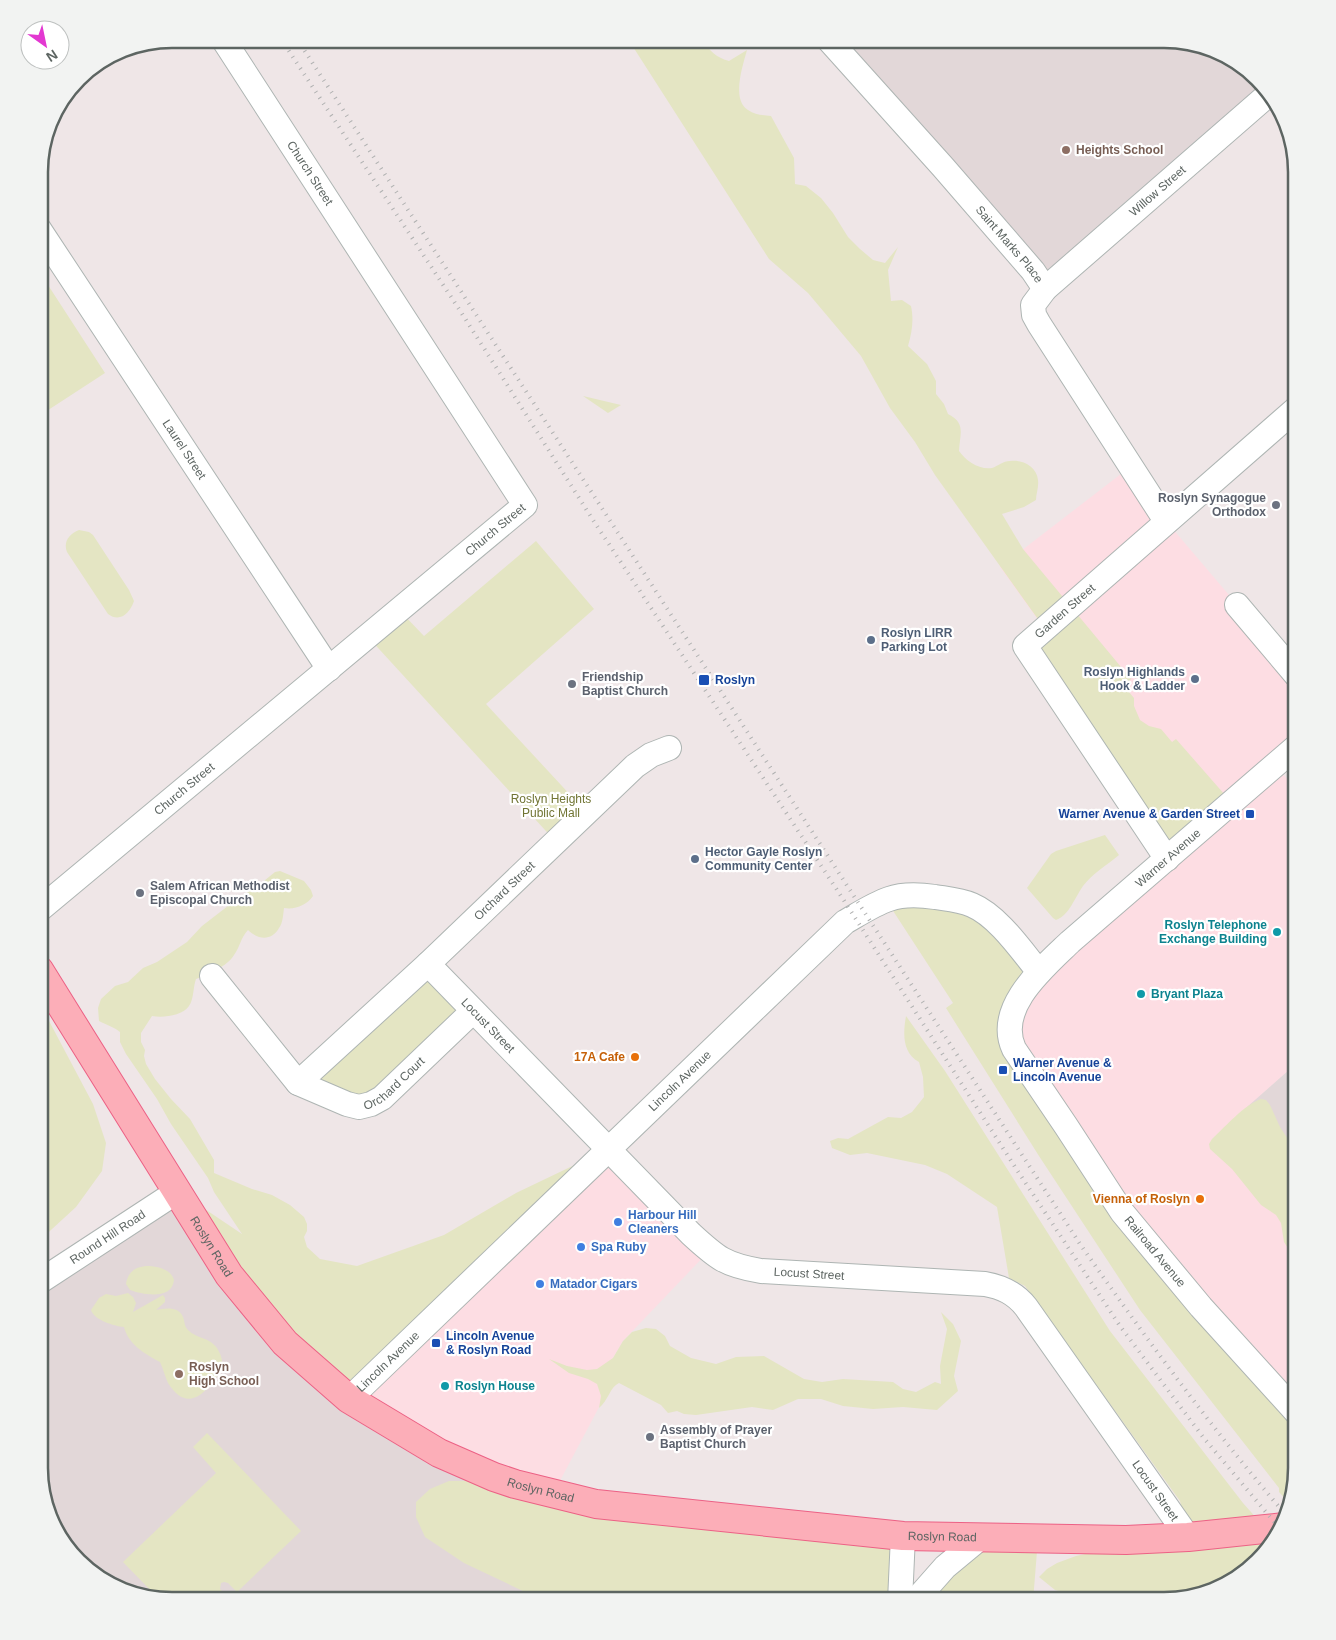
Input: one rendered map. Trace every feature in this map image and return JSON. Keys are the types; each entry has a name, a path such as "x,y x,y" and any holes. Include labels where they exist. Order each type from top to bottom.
{"main road":[{"name":"Roslyn Road","path":"48,985 229,1275 286,1343 349,1399 439,1453 459,1462 515,1484 596,1504 903,1536 1126,1540 1188,1537 1273,1528"}],"street":[{"name":"Church Street","path":"48,903 526,505 229,48"},
{"name":"Saint Marks Place","path":"836,48 1034,271 1045,289 1032,305 1034,315 1166,521"},
{"name":"Willow Street","path":"1045,289 1264,98"},
{"name":"Laurel Street","path":"48,243 329,669"},
{"name":"Garden Street","path":"1167,859 1025,646 1288,416"},
{"path":"1237,605 1288,665"},
{"name":"Orchard Street","path":"298,1082 428,964 635,766 651,755 669,748"},
{"name":"Warner Avenue","path":"1039,972 1070,942 1288,754"},
{"name":"Lincoln Avenue","path":"349,1399 841,924 882,902 900,896 928,896 958,901 971,905 994,920 1039,972"},
{"name":"Locust Street","path":"428,964 691,1234 713,1254 728,1263 761,1270 985,1284 996,1286 1012,1293 1026,1307 1188,1537"},
{"name":"Railroad Avenue","path":"1039,972 1026,987 1011,1017 1010,1041 1014,1049 1122,1212 1201,1307 1288,1403"},
{"name":"Orchard Court","path":"212,976 298,1082 347,1104 359,1106 371,1104 382,1098 473,1011"},
{"name":"Round Hill Road","path":"48,1276 178,1191"},
{"path":"900,1592 903,1536"},
{"path":"924,1592 945,1567 980,1538"}],"shaded area":[{"name":"Heights School","path":"836,48 1173,48 1189,50 1212,57 1240,73 1258,90 1264,98 1047,287"},
{"path":"1130,467 1166,521 1288,664 1288,754 1274,766 1288,779 1288,1071 1212,1139 1288,1219 1288,1403 1246,1357 1014,1049 1017,1004 1193,836 1000,567"},
{"path":"1288,1071 1288,1150 1247,1107"},
{"path":"608,1149 709,1251 623,1341 611,1361 615,1377 553,1494 349,1399"},
{"name":"Roslyn High School","path":"178,1191 291,1350 439,1453 872,1592 172,1592 139,1588 124,1583 103,1572 78,1550 60,1523 50,1493 48,1477 48,1276"}],"green space":[{"path":"634,48 709,48 720,58 729,61 747,50 741,73 740,99 743,105 751,112 771,116 794,158 795,184 806,186 821,198 848,237 873,260 885,263 898,247 888,270 891,301 902,300 911,306 912,326 908,346 927,364 936,381 936,394 944,404 948,414 954,417 960,425 959,451 969,461 982,468 992,468 1005,462 1019,461 1035,471 1038,483 1036,500 1024,507 1002,514 1023,549 1131,679 1124,686 1134,698 1134,706 1140,720 1149,726 1161,729 1172,742 1176,739 1232,803 1167,857 1026,646 1045,629 935,475 915,442 890,408 861,356 808,293 769,259"},
{"path":"48,285 105,373 48,410"},
{"path":"583,396 621,405 608,413"},
{"path":"79,530 93,535 129,590 134,601 127,613 120,617 112,617 108,614 67,552 66,542 72,534"},
{"name":"Roslyn Heights Public Mall","path":"536,541 594,609 486,704 587,813 556,842 368,637 400,611 424,636"},
{"path":"1105,835 1119,855 1087,882 1065,915 1056,920 1027,888 1051,854"},
{"path":"280,871 304,881 313,896 304,904 284,908 281,924 272,935 264,938 248,930 236,952 227,963 211,973 196,979 192,1000 186,1009 172,1016 152,1016 141,1033 146,1064 171,1099 190,1119 214,1160 214,1173 272,1195 290,1205 304,1217 307,1224 307,1231 304,1237 307,1247 320,1259 357,1266 444,1235 516,1193 608,1149 349,1399 178,1191 242,1234 214,1192 208,1178 126,1054 120,1042 120,1032 99,1021 98,1008 101,999 115,986 128,982 143,968 157,962 187,942 202,926 237,899 275,872"},
{"path":"886,900 958,901 1039,972 1011,1017 1066,1126 1288,1402 1288,1468 1285,1498 1279,1492 1279,1488 1140,1310 1039,1156 946,1008 953,1003"},
{"path":"428,964 473,1011 371,1104 298,1083"},
{"path":"906,1016 945,1071 1110,1331 1243,1503 1270,1533 1258,1550 1233,1572 1219,1580 1197,1588 1164,1592 1063,1592 1055,1590 1039,1577 1057,1563 1076,1556 1108,1549 1188,1537 1180,1501 1025,1286 1009,1278 997,1207 947,1174 925,1165 867,1153 850,1155 832,1148 830,1141 838,1138 848,1139 888,1117 901,1118 912,1112 924,1097 923,1077 919,1062 909,1053 905,1042"},
{"path":"48,1019 93,1104 106,1143 102,1171 76,1207 48,1233"},
{"path":"1261,1099 1266,1100 1288,1139 1288,1248 1284,1242 1281,1223 1276,1215 1261,1205 1232,1169 1210,1149 1209,1144 1212,1139 1229,1122"},
{"path":"146,1266 159,1268 170,1273 174,1280 168,1291 150,1294 130,1290 126,1284 130,1273 135,1269"},
{"path":"128,1293 136,1303 133,1312 163,1295 165,1302 156,1310 175,1309 181,1313 188,1330 214,1344 217,1348 222,1359 220,1372 202,1394 191,1399 179,1396 168,1383 160,1362 143,1352 133,1343 129,1339 124,1327 100,1320 93,1314 91,1310 99,1298 106,1294 116,1296"},
{"path":"941,1312 953,1324 961,1341 954,1376 958,1391 937,1410 903,1407 873,1409 843,1406 821,1399 798,1399 773,1410 752,1407 696,1415 677,1411 668,1413 661,1405 619,1383 613,1388 599,1408 601,1396 597,1384 569,1373 549,1359 567,1366 587,1370 597,1369 613,1358 623,1341 632,1332 646,1328 656,1329 665,1336 670,1346 691,1358 716,1364 736,1357 764,1356 804,1379 822,1382 843,1379 893,1382 903,1389 916,1392 935,1382 941,1384 940,1366 947,1329"},
{"path":"207,1433 301,1531 237,1592 228,1583 224,1582 221,1583 220,1589 223,1592 150,1590 123,1562 216,1473 193,1447"},
{"path":"449,1481 504,1481 903,1536 900,1592 525,1592 464,1563 425,1537 416,1517 416,1502 430,1489"},
{"path":"1038,1539 1034,1592 924,1592 967,1547"}],"railway":[{"path":"287,48 459,309 593,520 843,899 1017,1170 1120,1326 1203,1437 1275,1523"},
{"path":"303,48 1080,1244 1180,1382 1281,1509"}],"place":[{"name":"Heights School","path":"1066,150"},
{"name":"Roslyn Synagogue Orthodox","path":"1276,505"},
{"name":"Roslyn LIRR Parking Lot","path":"871,640"},
{"name":"Roslyn Highlands Hook & Ladder","path":"1195,679"},
{"name":"Roslyn","path":"704,680"},
{"name":"Friendship Baptist Church","path":"572,684"},
{"name":"Warner Avenue & Garden Street","path":"1250,814"},
{"name":"Hector Gayle Roslyn Community Center","path":"695,859"},
{"name":"Salem African Methodist Episcopal Church","path":"140,893"},
{"name":"Roslyn Telephone Exchange Building","path":"1277,932"},
{"name":"Bryant Plaza","path":"1141,994"},
{"name":"17A Cafe","path":"635,1057"},
{"name":"Warner Avenue & Lincoln Avenue","path":"1003,1070"},
{"name":"Vienna of Roslyn","path":"1200,1199"},
{"name":"Harbour Hill Cleaners","path":"618,1222"},
{"name":"Spa Ruby","path":"581,1247"},
{"name":"Matador Cigars","path":"540,1284"},
{"name":"Lincoln Avenue & Roslyn Road","path":"436,1343"},
{"name":"Roslyn High School","path":"179,1374"},
{"name":"Roslyn House","path":"445,1386"},
{"name":"Assembly of Prayer Baptist Church","path":"650,1437"}]}
